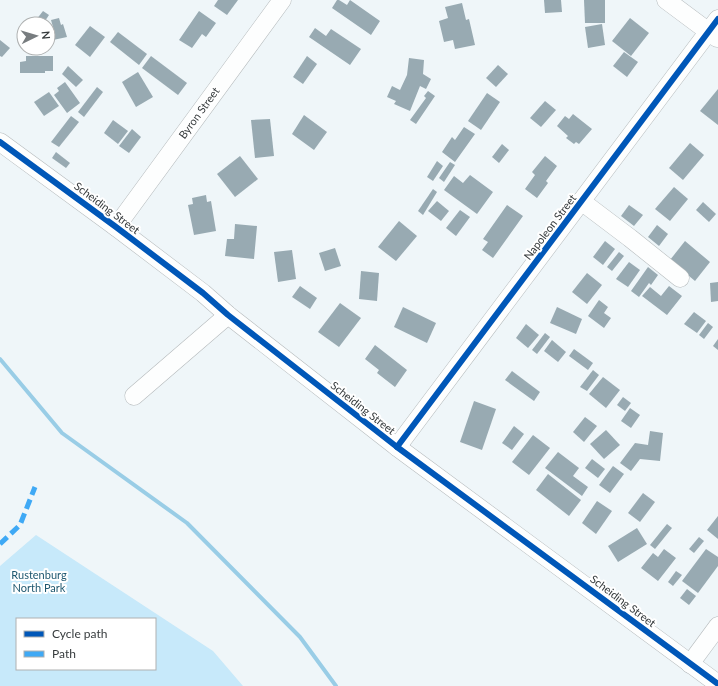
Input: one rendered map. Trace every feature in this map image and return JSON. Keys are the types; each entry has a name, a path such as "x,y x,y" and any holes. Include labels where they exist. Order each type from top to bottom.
{"street":[{"name":"Byron Street","path":"116,227 282,0"},
{"path":"666,0 715,30"},
{"name":"Napoleon Street","path":"397,447 581,201 715,30"},
{"name":"Scheiding Street","path":"0,142 203,293 228,315 397,447 718,684"},
{"path":"581,201 680,278"},
{"path":"134,396 228,315"},
{"path":"690,664 718,626"}],"green space":[{"name":"Rustenburg North Park","path":"36,535 213,651 243,686 0,686 0,566"}],"building":[{"path":"218,0 238,0 227,15 214,6"},
{"path":"337,0 347,5 350,0 380,21 371,35 332,8"},
{"path":"544,0 561,0 562,12 545,13"},
{"path":"584,0 605,0 605,23 585,23"},
{"path":"462,3 466,20 469,19 475,45 455,49 453,40 444,42 439,21 448,18 445,7"},
{"path":"43,11 49,15 48,16 39,16"},
{"path":"199,11 216,23 206,37 202,34 192,48 179,40"},
{"path":"59,18 61,25 63,24 67,37 56,39 56,19"},
{"path":"630,18 649,33 631,56 612,41"},
{"path":"602,24 605,45 588,48 585,27"},
{"path":"90,26 105,37 90,57 75,45"},
{"path":"315,28 326,36 331,29 361,49 350,65 309,37"},
{"path":"118,32 147,54 139,65 110,42"},
{"path":"0,40 10,48 2,57 0,56"},
{"path":"624,52 638,62 627,77 613,66"},
{"path":"26,56 53,56 53,71 45,71 45,73 20,73 20,62 26,61"},
{"path":"151,56 187,83 178,95 142,68"},
{"path":"307,56 317,64 303,84 293,77"},
{"path":"409,58 424,60 423,74 431,79 426,89 420,86 410,111 394,104 396,101 387,97 392,86 400,90 407,75"},
{"path":"498,65 508,74 496,87 486,78"},
{"path":"68,66 83,80 76,87 62,74"},
{"path":"138,72 153,97 136,107 122,82"},
{"path":"65,82 80,103 67,113 54,95 59,91 57,88"},
{"path":"97,87 103,92 84,117 78,112"},
{"path":"718,89 718,125 700,111"},
{"path":"428,91 435,96 416,124 410,120 426,98 424,96"},
{"path":"49,92 59,106 44,116 34,102"},
{"path":"487,93 500,102 481,130 468,121"},
{"path":"545,101 556,110 541,127 530,118"},
{"path":"573,114 592,129 579,144 576,142 574,144 566,138 568,136 557,126 565,116 569,119"},
{"path":"304,115 327,132 314,150 292,134"},
{"path":"71,116 79,122 59,147 51,142"},
{"path":"270,119 274,156 255,158 251,120"},
{"path":"113,120 128,131 118,144 104,133"},
{"path":"464,127 475,134 455,162 442,152 452,137 455,140"},
{"path":"132,129 141,137 129,153 119,146"},
{"path":"690,143 704,155 683,180 669,168"},
{"path":"502,144 509,150 499,163 492,157"},
{"path":"56,152 70,163 66,168 52,158"},
{"path":"240,156 258,179 235,197 217,174"},
{"path":"545,156 557,166 546,181 548,183 537,198 525,189 535,175 532,172"},
{"path":"437,161 443,166 433,181 427,177"},
{"path":"450,162 455,165 444,182 439,178"},
{"path":"470,175 493,192 477,214 444,190 454,176 463,183"},
{"path":"674,187 688,199 670,221 655,209"},
{"path":"433,189 437,192 423,215 418,211"},
{"path":"206,195 207,202 211,201 216,231 194,235 188,205 193,204 192,198"},
{"path":"437,201 449,211 441,221 428,211"},
{"path":"703,202 716,214 709,222 696,210"},
{"path":"507,205 523,216 493,258 482,250 488,242 483,239"},
{"path":"629,205 643,215 634,226 621,216"},
{"path":"460,210 470,217 456,236 446,228"},
{"path":"399,221 417,236 396,261 378,247"},
{"path":"235,224 257,226 254,259 225,256 227,239 234,239"},
{"path":"657,225 668,234 659,246 648,237"},
{"path":"605,241 615,249 603,265 593,257"},
{"path":"685,241 710,262 695,281 670,260"},
{"path":"335,248 341,266 325,271 319,253"},
{"path":"292,250 296,279 278,282 274,252"},
{"path":"619,252 624,256 612,271 607,267"},
{"path":"629,262 640,270 628,287 616,279"},
{"path":"648,267 658,275 651,285 649,283 639,297 631,291"},
{"path":"361,271 379,273 377,301 359,299"},
{"path":"587,273 602,285 587,304 572,292"},
{"path":"718,282 718,301 711,302 710,283"},
{"path":"300,286 317,298 310,309 292,297"},
{"path":"669,286 682,296 667,315 642,296 650,287 661,296"},
{"path":"599,300 608,307 604,313 611,318 604,328 588,316"},
{"path":"340,303 361,318 339,347 318,332"},
{"path":"403,307 436,323 427,343 394,327"},
{"path":"557,307 582,319 576,334 550,323"},
{"path":"694,312 706,321 697,333 684,324"},
{"path":"708,323 713,327 704,339 699,335"},
{"path":"526,324 539,335 528,348 516,338"},
{"path":"545,333 550,337 537,354 532,350"},
{"path":"718,339 718,350 713,346"},
{"path":"552,340 566,352 558,362 544,351"},
{"path":"375,345 407,370 395,387 377,373 379,370 365,359"},
{"path":"574,349 593,363 588,370 569,356"},
{"path":"593,370 599,375 587,391 580,387"},
{"path":"512,371 540,392 534,401 505,380"},
{"path":"603,377 620,390 606,408 589,394"},
{"path":"623,397 631,403 625,411 617,405"},
{"path":"474,401 496,409 482,450 460,442"},
{"path":"630,408 640,415 631,428 621,421"},
{"path":"585,417 597,426 584,442 573,432"},
{"path":"514,426 524,434 512,450 502,443"},
{"path":"606,430 620,445 604,459 590,444"},
{"path":"650,431 663,433 660,461 640,459 631,471 620,463 635,443 648,445"},
{"path":"533,435 550,448 529,475 512,462"},
{"path":"558,452 579,468 573,476 588,487 582,496 545,468"},
{"path":"592,459 605,469 598,478 585,468"},
{"path":"613,466 624,474 610,493 599,485"},
{"path":"548,474 581,500 569,516 536,490"},
{"path":"643,493 655,502 640,522 628,513"},
{"path":"597,501 612,511 596,534 582,523"},
{"path":"718,516 718,539 707,530"},
{"path":"667,524 672,528 655,549 650,545"},
{"path":"637,528 647,544 618,562 608,546"},
{"path":"699,537 704,541 694,553 689,549"},
{"path":"664,549 676,558 658,581 641,568 653,553 658,557"},
{"path":"706,549 718,557 718,566 698,593 682,581"},
{"path":"676,571 682,575 673,586 668,582"},
{"path":"687,589 696,596 689,605 680,598"}],"waterway":[{"path":"0,359 62,433 187,523 300,637 336,686"}],"marked path":[{"path":"0,544 20,525 35,487"}],"cycle path":[{"path":"397,447 718,19"},
{"path":"0,142 203,293 228,315 397,447 718,684"}]}
